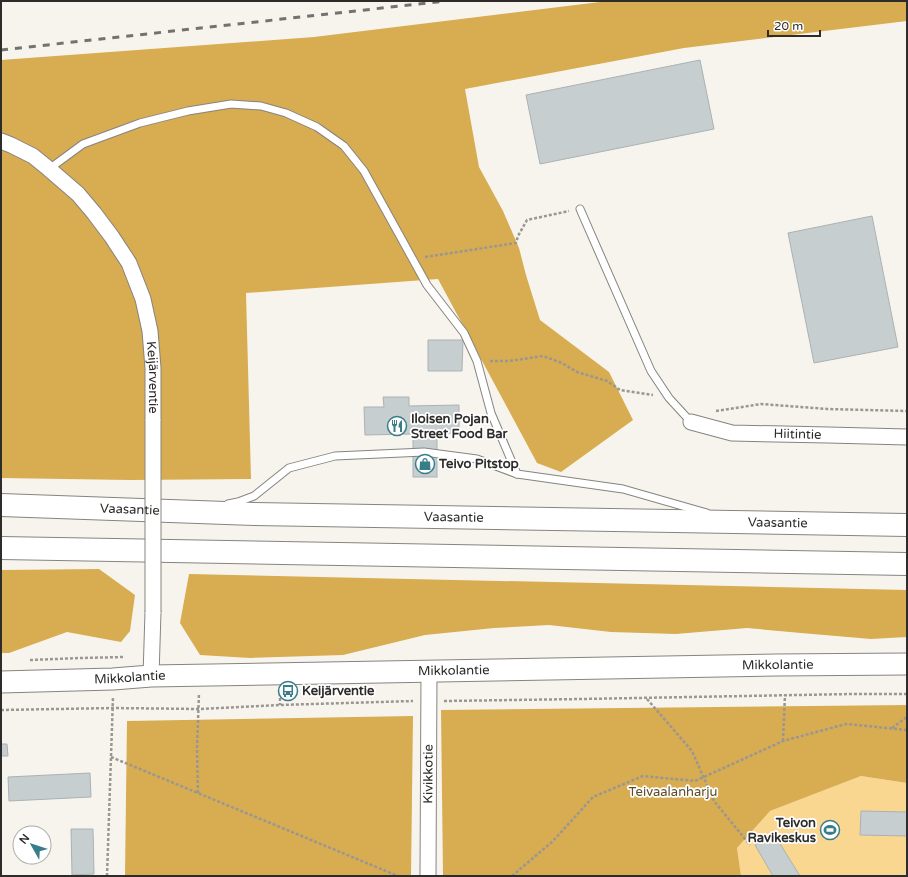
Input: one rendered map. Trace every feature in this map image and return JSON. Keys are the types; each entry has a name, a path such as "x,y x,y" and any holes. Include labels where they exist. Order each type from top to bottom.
{"highway":[{"name":"Vaasantie","path":"1,506 262,514 907,525"},
{"path":"1,548 907,564"}],"main road":[{"name":"Mikkolantie","path":"1,682 113,679 151,676 380,671 428,672 907,664"}],"street":[{"name":"Keijärventie","path":"1,141 33,156 78,194 112,237 129,263 143,299 150,331 154,368 153,612 151,676"},
{"name":"Hiitintie","path":"691,422 732,433 907,437"},
{"name":"Kivikkotie","path":"428,672 428,876"}],"lane":[{"path":"49,168 83,144 140,123 188,111 231,104 261,106 286,113 317,127 344,146 364,170 427,285 464,333 477,361 490,413 517,474"},
{"path":"580,209 652,371 669,398 691,422"},
{"path":"197,512 238,502 254,496 289,468 335,456 424,452 477,459 517,474 623,489 741,522"}],"path":[{"path":"413,258 516,243 518,236 527,220 580,209"},
{"path":"477,361 509,361 543,356 562,363 577,372 607,381 620,390 669,398"},
{"path":"691,422 716,411 761,404 827,409 907,411"},
{"path":"39,659 126,657"},
{"path":"107,876 113,679"},
{"path":"280,691 280,704"},
{"path":"1,710 113,708 198,709 280,704 907,694"},
{"path":"784,741 785,696"},
{"path":"646,698 692,751 714,801 750,846"},
{"path":"198,709 198,793"},
{"path":"891,728 907,717"},
{"path":"512,876 553,841 593,797 643,776 695,781 784,741 846,724 907,730"},
{"path":"111,757 398,876"}],"shaded area":[{"name":"Teivon Ravikeskus","path":"861,776 907,783 907,876 741,876 737,848 770,811"}],"green space":[{"path":"608,1 907,1 907,21 684,48 465,89 479,167 503,211 519,248 540,320 609,372 633,420 561,472 537,463 438,279 246,293 251,479 130,480 1,478 1,60 314,37"},
{"path":"99,569 135,595 130,631 121,642 67,632 9,653 1,653 1,570"},
{"path":"189,574 907,590 907,637 871,639 747,628 676,634 611,632 549,625 494,628 425,635 343,655 250,658 200,655 180,623"},
{"name":"Teivaalanharju","path":"907,705 907,783 861,776 770,811 737,848 741,876 443,876 441,710"},
{"path":"413,716 411,876 125,876 127,721"}],"building":[{"path":"700,60 714,129 540,164 526,95"},
{"path":"872,216 898,347 814,363 788,233"},
{"path":"428,340 463,340 462,371 428,371"},
{"path":"383,397 409,397 409,406 459,405 459,433 365,435 364,407 384,407"},
{"path":"413,434 437,434 437,477 413,477"},
{"path":"1,744 7,744 8,756 1,756"},
{"path":"90,773 91,797 9,801 8,777"},
{"path":"861,811 907,812 907,836 860,835"},
{"path":"71,829 93,829 94,874 72,875"},
{"path":"774,834 800,876 773,876 755,845"}],"railway":[{"path":"1,50 446,1"}],"place":[{"name":"Iloisen Pojan Street Food Bar","path":"397,426"},
{"name":"Teivo Pitstop","path":"425,464"},
{"name":"Keijärventie","path":"288,691"},
{"name":"Teivon Ravikeskus","path":"830,830"}]}
